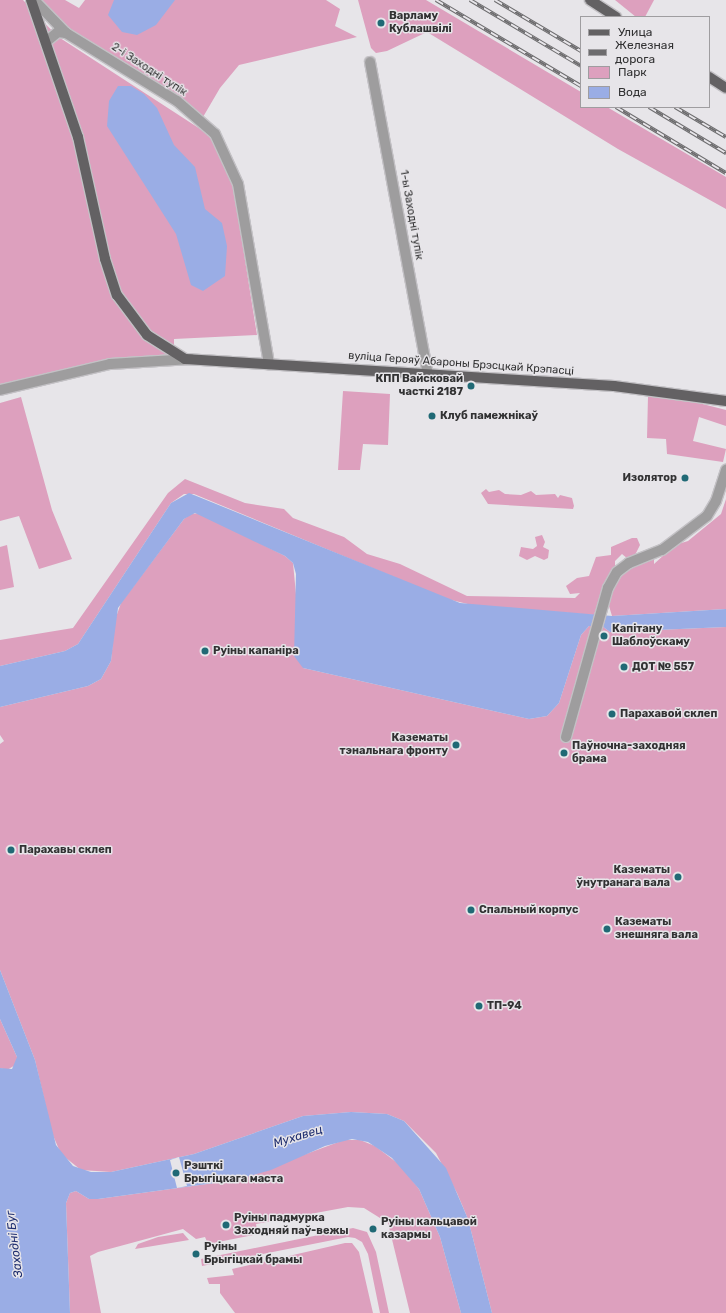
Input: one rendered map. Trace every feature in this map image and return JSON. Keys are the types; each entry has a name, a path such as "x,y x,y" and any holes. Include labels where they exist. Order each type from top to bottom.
{"main road":[{"name":"вуліца Герояў Абароны Брэсцкай Крэпасці","path":"32,0 78,136 105,259 117,295 147,335 185,359 663,390 726,401"},
{"path":"590,0 614,16"},
{"path":"710,78 726,88"}],"street":[{"name":"2-і Заходні тупік","path":"32,0 66,33 177,101 215,134 238,184 268,364"},
{"path":"47,41 58,32 66,33"},
{"name":"1-ы Заходні тупік","path":"370,62 428,374"},
{"name":"вуліца Герояў Абароны Брэсцкай Крэпасці","path":"0,390 110,364 193,359"},
{"path":"566,737 598,629 608,588 617,572 629,562 662,550 707,516 716,501 726,470"}],"green space":[{"path":"0,0 23,0 57,36 211,136 233,185 257,335 174,339 174,357 113,358 0,389"},
{"path":"40,0 65,0 79,8 85,0 326,0 340,9 335,26 357,37 239,65 220,88 203,117 178,97 69,29"},
{"path":"358,0 426,0 580,91 580,108 609,108 726,177 726,209 618,149 427,32 387,51 376,53 371,48"},
{"path":"615,0 654,0 646,16 635,16"},
{"path":"343,391 390,394 388,445 363,444 360,470 338,470"},
{"path":"648,396 687,400 726,410 726,426 699,417 693,441 726,449 723,462 667,454 666,439 647,438"},
{"path":"21,397 52,510 72,559 39,569 19,516 0,521 0,403"},
{"path":"185,479 245,503 284,509 293,518 344,537 367,554 400,564 467,596 575,598 580,593 570,594 566,586 577,578 589,576 596,557 611,555 611,547 632,538 637,538 640,545 635,555 628,559 622,554 615,561 615,569 604,583 594,615 472,605 447,599 194,494 184,494 171,503 78,644 65,651 0,666 0,640 73,628 168,493"},
{"path":"486,489 489,492 499,490 505,494 521,495 531,491 536,495 555,494 558,498 560,495 572,498 574,506 573,509 488,504 481,493"},
{"path":"726,499 726,609 612,616 609,606 613,587 622,572 631,564 654,556 654,564 675,545 688,541 721,514"},
{"path":"200,513 285,556 293,563 303,668 529,719 547,716 559,703 581,635 589,626 602,626 610,632 726,627 726,1313 492,1313 468,1219 457,1193 436,1153 404,1121 387,1114 351,1112 303,1116 194,1154 111,1172 81,1170 61,1154 52,1133 35,1060 0,970 0,744 4,741 0,735 0,707 88,686 101,679 111,661 115,620 121,603 184,519 191,514"},
{"path":"542,535 545,542 543,547 549,550 548,558 544,560 535,556 527,560 519,556 521,547 533,549 537,546 535,537"},
{"path":"7,545 14,587 0,590 0,547"},
{"path":"0,1019 17,1057 17,1064 7,1070 0,1068"},
{"path":"344,1140 360,1140 375,1146 400,1165 419,1189 440,1237 461,1313 410,1313 388,1223 364,1208 348,1207 256,1224 258,1234 208,1244 205,1237 196,1239 183,1229 98,1252 90,1256 101,1313 70,1313 66,1203 70,1193 76,1191 89,1199 98,1199 236,1180"},
{"path":"353,1228 367,1232 376,1252 389,1313 380,1313 368,1254 362,1242 355,1238 348,1237 202,1266 201,1259"},
{"path":"183,1233 189,1240 135,1249 138,1244 158,1237"},
{"path":"345,1243 352,1243 359,1252 373,1313 235,1313 220,1293 220,1284 209,1284 207,1278 234,1275 232,1269"}],"water":[{"path":"114,0 175,0 156,25 137,35 122,32 108,15"},
{"path":"118,86 131,86 144,94 157,108 174,145 195,167 205,209 222,223 227,246 225,276 203,291 191,285 176,234 107,126 109,101"},
{"path":"189,493 460,603 612,616 726,609 726,627 610,632 602,626 589,626 581,635 559,703 547,716 529,719 303,668 294,656 296,574 293,563 285,556 195,513 184,519 118,608 111,661 101,679 88,686 0,707 0,666 65,651 78,644 171,503"},
{"path":"0,970 35,1060 56,1145 73,1166 91,1172 111,1172 194,1154 303,1116 351,1112 387,1114 404,1121 446,1168 468,1219 492,1313 461,1313 440,1237 419,1189 392,1158 368,1142 352,1139 325,1146 271,1170 236,1180 98,1199 89,1199 76,1191 70,1193 66,1203 70,1313 0,1313 0,1068 12,1069 17,1057 0,1019"}],"pier":[{"path":"179,1157 187,1186 177,1188 170,1160"}],"railway":[{"path":"436,0 580,85"},
{"path":"470,0 580,65"},
{"path":"495,0 580,50"},
{"path":"618,108 726,173"},
{"path":"651,108 726,153"},
{"path":"677,108 726,137"}],"place":[{"name":"Варламу Кублашвілі","path":"381,23"},
{"name":"КПП Вайсковай часткі 2187","path":"471,386"},
{"name":"Клуб памежнікаў","path":"432,416"},
{"name":"Изолятор","path":"685,478"},
{"name":"Капітану Шаблоўскаму","path":"604,636"},
{"name":"Руіны капаніра","path":"205,651"},
{"name":"ДОТ № 557","path":"624,667"},
{"name":"Парахавой склеп","path":"612,714"},
{"name":"Казематы тэнальнага фронту","path":"456,745"},
{"name":"Паўночна-заходняя брама","path":"564,753"},
{"name":"Парахавы склеп","path":"11,850"},
{"name":"Казематы ўнутранага вала","path":"678,877"},
{"name":"Спальный корпус","path":"471,910"},
{"name":"Казематы знешняга вала","path":"607,929"},
{"name":"ТП-94","path":"479,1006"},
{"name":"Рэшткі Брыгіцкага маста","path":"176,1173"},
{"name":"Руіны падмурка Заходняй паў-вежы","path":"226,1225"},
{"name":"Руіны кальцавой казармы","path":"373,1229"},
{"name":"Руіны Брыгіцкай брамы","path":"196,1254"}],"water label":[{"name":"Мухавец","path":"298,1137"},
{"name":"Заходні Буг","path":"15,1244"}]}
